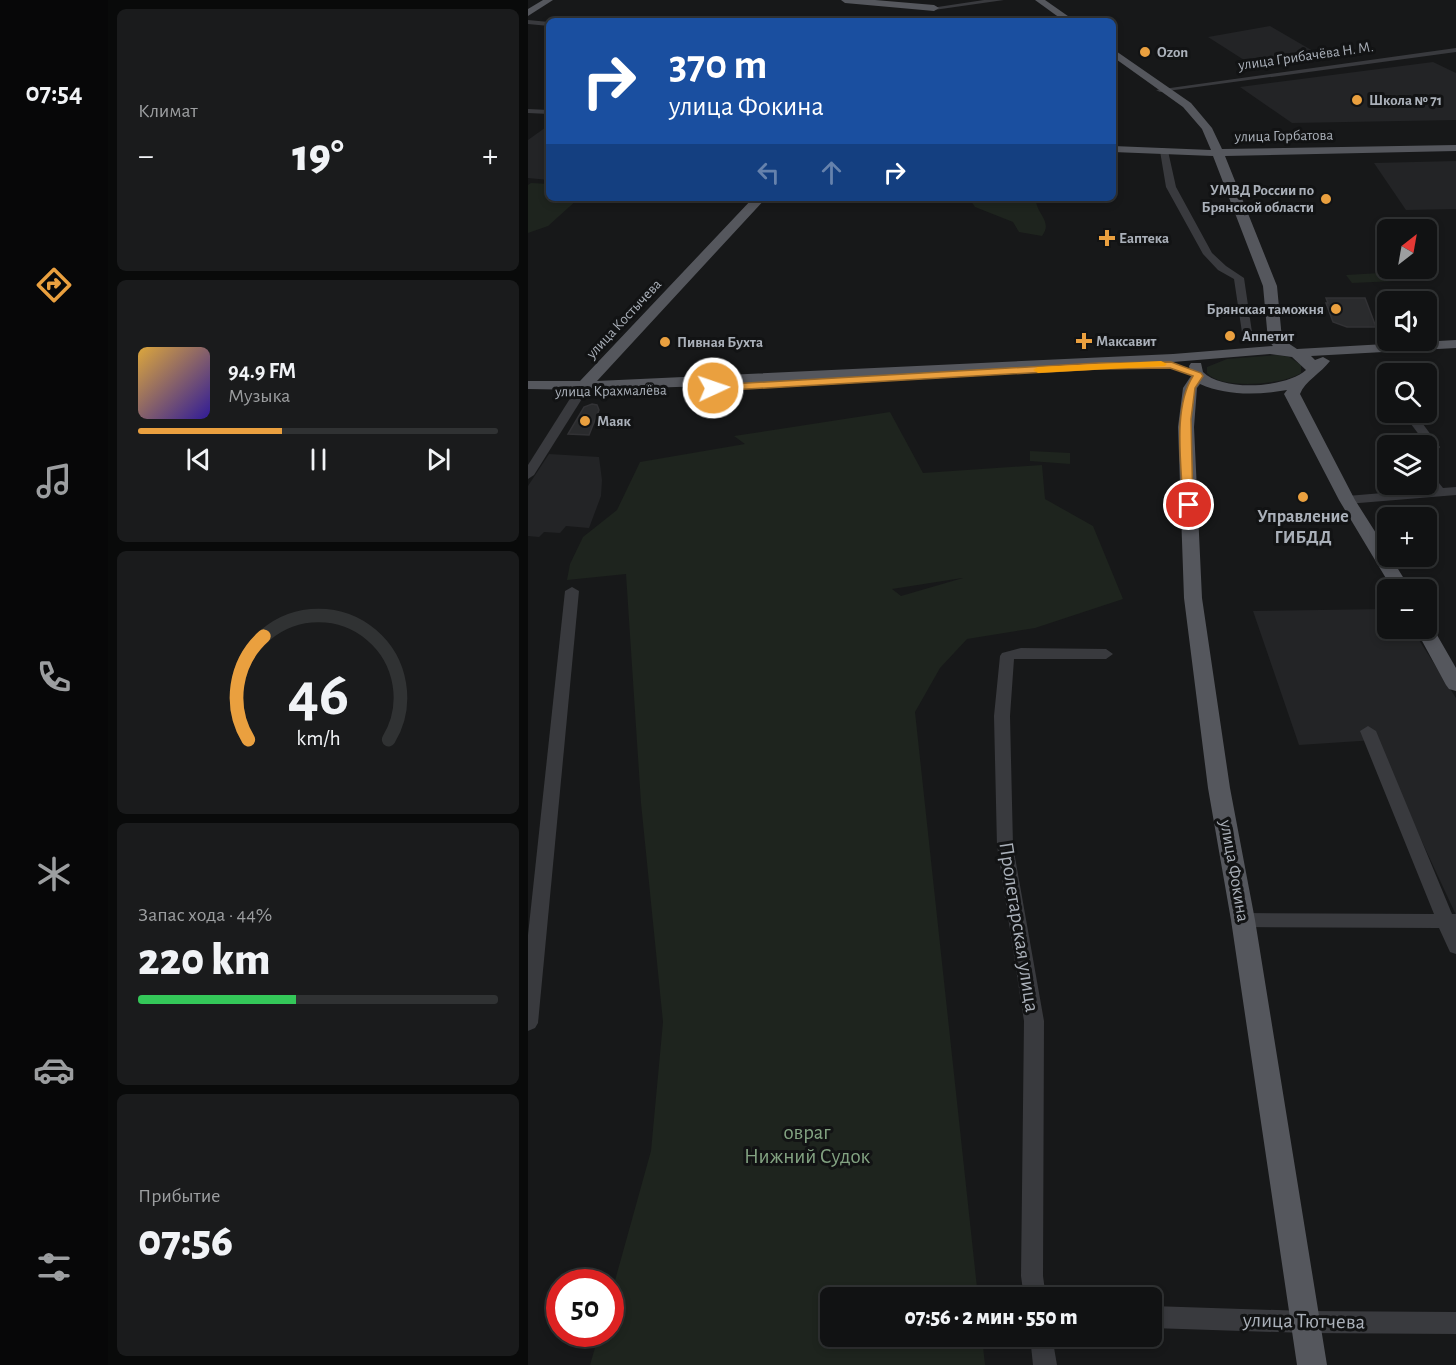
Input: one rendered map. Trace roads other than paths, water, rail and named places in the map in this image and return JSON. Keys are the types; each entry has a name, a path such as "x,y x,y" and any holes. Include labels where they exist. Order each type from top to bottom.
{"main road":[{"path":"528,6 538,0"},
{"path":"528,13 549,0"},
{"path":"845,0 934,8"},
{"path":"1033,0 1059,18"},
{"path":"1039,0 1066,18"},
{"path":"925,18 934,8"},
{"path":"1116,54 1200,118 1210,135 1214,153 1263,296 1264,342 1260,347 1246,346"},
{"path":"1116,58 1163,89"},
{"name":"улица Горбатова","path":"1116,148 1214,153 1456,148"},
{"path":"1214,153 1253,236 1270,286 1275,340 1280,346 1305,358 1314,370"},
{"name":"улица Костычева","path":"582,389 757,201"},
{"path":"1295,353 1456,344"},
{"name":"улица Крахмалёва","path":"528,391 1141,360 1216,355 1246,346 1295,353"},
{"path":"1395,579 1347,500 1293,394 1297,383 1328,357 1456,350"},
{"path":"1197,374 1195,368 1199,362 1216,355"},
{"name":"улица Крахмалёва","path":"528,385 582,389 713,388 1143,365 1171,365 1197,374 1210,384 1228,388 1297,383"},
{"name":"улица Фокина","path":"1197,374 1190,388 1186,419 1193,598 1219,788 1243,920 1312,1365"},
{"path":"1430,639 1456,685"}],"street":[{"path":"934,8 1000,0"},
{"path":"528,22 546,24"},
{"name":"улица Грибачёва Н. М.","path":"1163,89 1456,50"},
{"path":"528,111 546,112"},
{"path":"1164,151 1171,187 1208,254 1222,268 1239,278 1246,346"},
{"name":"улица Костычева","path":"528,475 582,389"},
{"path":"1347,500 1456,490"},
{"path":"528,1023 572,591"},
{"name":"Пролетарская улица","path":"1034,1287 1034,1021 1005,846 1002,716 1007,656 1021,653 1106,654"},
{"path":"1368,731 1452,921 1456,947"},
{"path":"1243,920 1452,921"},
{"name":"улица Тютчева","path":"1162,1317 1305,1322 1456,1323"},
{"path":"1043,1347 1045,1365"}],"place":[{"name":"Ozon","path":"1145,52"},
{"name":"Школа № 71","path":"1357,100"},
{"name":"УМВД России по Брянской области","path":"1326,199"},
{"name":"Еаптека","path":"1107,238"},
{"name":"Брянская таможня","path":"1336,309"},
{"name":"Аппетит","path":"1230,336"},
{"name":"Максавит","path":"1084,341"},
{"name":"Пивная Бухта","path":"665,342"},
{"name":"Маяк","path":"585,421"},
{"name":"Управление ГИБДД","path":"1303,497"}],"park label":[{"name":"овраг Нижний Судок","path":"807,1144"}]}
